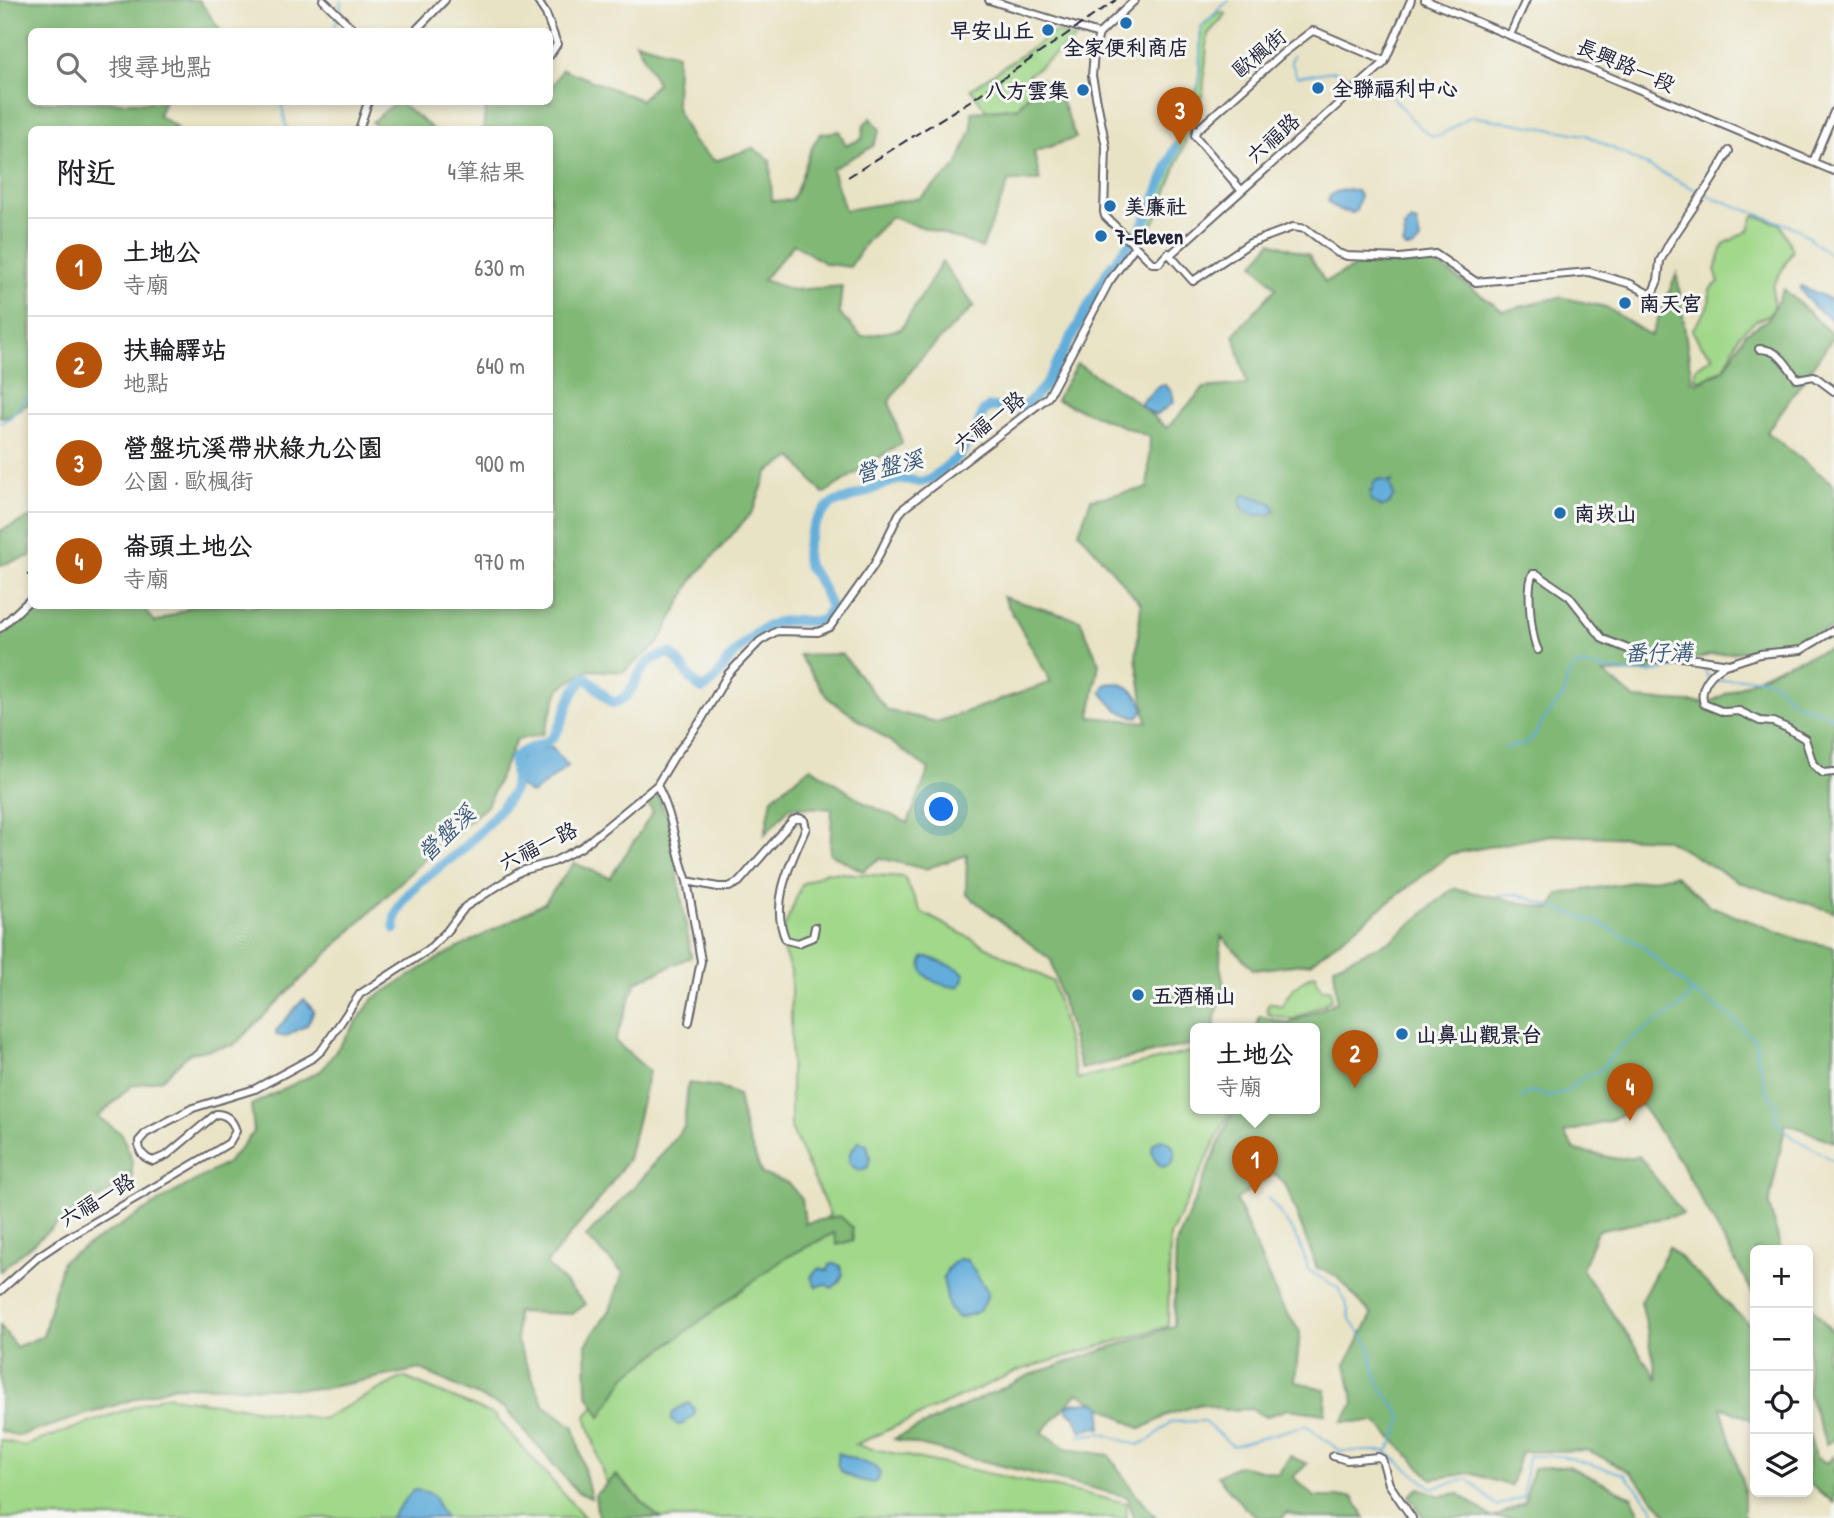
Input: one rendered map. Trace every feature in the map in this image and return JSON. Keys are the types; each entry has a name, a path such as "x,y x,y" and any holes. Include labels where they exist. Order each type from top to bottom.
{"street":[{"path":"323,0 352,28"},
{"path":"418,28 445,0"},
{"path":"537,0 552,28"},
{"path":"989,0 1099,34"},
{"path":"1023,9 1026,0"},
{"path":"1135,0 1099,34 1092,76 1106,147 1104,212 1152,263 1159,263 1168,253 1193,281 1250,243 1293,227 1306,229 1338,253 1347,256 1400,258 1435,254 1476,282 1588,272 1631,284 1650,294 1658,280 1660,261 1670,242 1728,151"},
{"name":"六福路","path":"1168,253 1171,254 1385,61 1411,0"},
{"name":"長興路一段","path":"1425,0 1834,171"},
{"path":"1510,35 1525,0"},
{"path":"553,32 557,44 553,50"},
{"name":"歐楓街","path":"1241,190 1195,136 1196,131 1282,54 1312,32 1385,61"},
{"path":"360,126 367,105"},
{"path":"1813,162 1834,112"},
{"name":"六福一路","path":"0,1291 39,1256 229,1143 236,1132 232,1121 222,1114 216,1114 167,1155 153,1161 146,1159 140,1151 139,1141 146,1133 193,1108 255,1089 314,1057 322,1050 360,994 404,963 428,950 465,907 521,871 553,862 582,847 657,785 700,722 728,674 760,641 777,631 826,631 874,565 904,508 1048,397 1109,282 1135,246"},
{"path":"1759,349 1770,349 1784,359 1797,379 1814,376 1834,391"},
{"path":"1538,650 1530,619 1530,585 1533,574 1538,574 1569,596 1603,639 1653,659 1688,657 1729,664"},
{"path":"0,628 28,601"},
{"path":"1834,630 1801,650 1759,654 1717,668 1706,682 1702,697 1704,704 1724,712 1739,710 1759,721 1773,722 1787,728 1805,739 1818,770 1823,773 1834,772"},
{"path":"657,785 668,807 679,859 687,881 701,961 689,1022"},
{"path":"687,881 729,887 739,882 793,820 799,818 804,820 806,828 783,888 780,927 786,940 798,943 813,937 815,927"},
{"path":"1333,1456 1347,1460 1378,1457 1382,1459 1389,1484 1412,1518"}],"green space":[{"path":"0,0 199,0 219,28 28,28 28,105 163,105 158,115 174,126 28,126 28,404 11,415 0,417"},
{"path":"1218,12 1226,14 1208,34 1203,93 1162,205 1147,236 1140,232 1199,83 1201,27"},
{"path":"1055,32 1076,39 1027,76 1028,94 1018,107 986,110 971,89"},
{"path":"636,42 677,54 676,108 693,142 715,161 753,148 770,160 772,201 792,200 820,134 839,131 846,145 862,139 864,124 871,118 880,130 873,146 832,169 845,210 920,198 957,166 972,128 972,112 1018,108 1041,79 1059,95 1076,138 1034,152 1040,181 1009,181 982,248 891,217 867,241 850,267 826,264 794,244 763,280 793,290 842,286 839,313 862,337 901,329 942,262 974,306 920,359 889,401 902,443 823,494 793,457 768,472 753,511 693,579 658,644 623,672 589,670 560,688 543,734 516,740 487,806 415,868 234,1045 190,1053 162,1079 131,1086 98,1117 122,1134 132,1161 132,1178 59,1222 0,1271 0,638 28,609 144,609 155,623 186,609 553,609 553,126 483,126 485,105 553,105 553,85 562,69 641,100 657,83"},
{"path":"392,105 403,105 429,126 377,126 372,122"},
{"path":"1754,215 1780,224 1793,250 1773,286 1773,309 1740,334 1724,369 1701,380 1695,379 1696,368 1713,356 1700,344 1692,330 1709,306 1710,289 1719,282 1715,270 1724,244 1749,230"},
{"path":"1271,242 1309,255 1325,282 1356,266 1434,261 1503,311 1560,297 1606,307 1651,336 1677,273 1692,381 1697,383 1724,370 1745,334 1768,319 1784,289 1834,336 1767,432 1834,485 1834,627 1798,645 1710,655 1641,672 1603,673 1635,699 1708,703 1781,666 1834,647 1834,912 1739,882 1665,839 1551,835 1451,854 1310,963 1254,970 1221,936 1220,966 1225,990 1215,1023 1190,1023 1190,1044 1081,1069 1051,960 966,894 967,855 925,869 880,858 863,871 830,854 832,809 791,806 765,834 772,798 811,767 865,803 908,823 929,769 828,698 799,655 842,654 887,710 937,722 1051,682 1003,597 1080,620 1099,663 1090,717 1147,722 1136,658 1141,604 1079,532 1091,499 1148,488 1150,437 1056,400 1077,364 1130,397 1167,428 1204,388 1247,384 1234,334 1276,288 1254,264"},
{"path":"28,518 28,557 0,565 0,531"},
{"path":"657,795 669,820 691,957 636,982 615,1041 649,1071 628,1159 601,1198 546,1264 586,1304 572,1314 516,1312 517,1342 544,1405 574,1427 591,1498 577,1492 506,1409 420,1369 321,1389 175,1386 19,1436 0,1431 0,1325 16,1347 43,1336 62,1261 227,1163 254,1132 251,1105 322,1070 373,999 435,960 544,903 574,863 610,878 653,812 646,801"},
{"path":"826,872 904,877 921,912 1053,982 1077,1079 1190,1052 1190,1114 1228,1114 1170,1236 1168,1326 1017,1371 855,1445 1127,1503 1126,1518 647,1518 612,1504 586,1416 638,1354 830,1215 791,1128 791,971 779,941 802,884"},
{"path":"1675,875 1710,906 1800,940 1834,947 1834,1142 1786,1123 1769,1204 1780,1245 1750,1245 1750,1288 1681,1163 1641,1104 1609,1121 1564,1133 1575,1150 1618,1159 1639,1156 1683,1214 1597,1231 1582,1269 1658,1380 1641,1301 1669,1247 1750,1325 1750,1419 1721,1407 1744,1488 1746,1518 1670,1518 1630,1472 1588,1450 1521,1452 1511,1486 1470,1473 1432,1479 1376,1422 1342,1422 1354,1403 1346,1364 1372,1315 1336,1276 1317,1268 1286,1186 1275,1173 1236,1200 1279,1301 1300,1332 1295,1381 1326,1390 1325,1414 1288,1409 1265,1417 1252,1409 1224,1410 1201,1404 1170,1414 1141,1429 1078,1393 1042,1432 1067,1449 1109,1455 1134,1492 1157,1518 1133,1518 1128,1497 894,1439 1030,1375 1174,1326 1176,1244 1231,1114 1320,1114 1320,1023 1290,1023 1337,1002 1334,966 1392,940 1453,888 1550,909 1559,894"},
{"path":"1316,974 1322,989 1330,989 1332,1000 1293,1020 1268,1014 1267,1007 1270,1003 1282,1006 1296,987"},
{"path":"1260,1016 1284,1023 1258,1023"},
{"path":"688,1083 719,1087 738,1095 745,1130 762,1174 788,1183 802,1199 805,1223 840,1216 852,1227 853,1240 837,1245 834,1233 785,1258 626,1376 601,1417 587,1393 586,1344 610,1310 623,1273 586,1237 640,1181 684,1127"},
{"path":"1813,1309 1834,1334 1826,1355 1834,1393 1834,1439 1826,1444 1813,1407"},
{"path":"403,1377 494,1415 585,1518 0,1518 0,1440 24,1446 165,1396 322,1419"},
{"path":"1813,1448 1816,1458 1827,1463 1834,1456 1834,1503 1813,1487"},
{"path":"1290,1456 1307,1464 1293,1477 1315,1497 1353,1497 1365,1518 1308,1518 1286,1513 1283,1518 1258,1518 1244,1507 1217,1476 1239,1465 1278,1474"},
{"path":"1568,1466 1632,1497 1642,1518 1493,1518 1524,1503 1533,1468"},
{"path":"616,1475 655,1515 662,1518 598,1518 595,1495"},
{"path":"1419,1488 1440,1496 1458,1493 1493,1518 1424,1518 1409,1496"}],"water":[{"path":"1348,189 1357,191 1360,196 1356,211 1352,213 1339,210 1328,202 1330,196 1336,192"},
{"path":"1411,221 1417,223 1420,241 1413,248 1406,248 1403,245 1404,228"},
{"path":"1801,286 1834,301 1834,321 1813,306 1800,289"},
{"path":"1159,385 1165,385 1172,392 1174,402 1156,415 1143,408 1141,403"},
{"path":"1381,479 1392,481 1390,484 1394,496 1388,505 1382,507 1371,501 1370,491 1374,482"},
{"path":"1246,494 1272,503 1275,510 1270,515 1253,515 1243,509 1240,500"},
{"path":"1118,683 1131,689 1140,699 1144,709 1139,717 1117,709 1101,692 1106,684"},
{"path":"552,747 568,766 532,794 519,786 516,763 530,750"},
{"path":"928,957 959,969 964,974 964,980 959,986 946,986 932,980 926,976 921,965 923,958"},
{"path":"304,999 314,1011 307,1025 285,1037 276,1035 276,1031"},
{"path":"1161,1139 1169,1142 1175,1149 1170,1165 1162,1167 1152,1154 1153,1144"},
{"path":"859,1141 867,1145 870,1157 868,1167 859,1171 849,1163 850,1153"},
{"path":"958,1259 967,1260 988,1292 979,1311 958,1318 949,1309 943,1278 948,1268"},
{"path":"835,1263 840,1266 843,1274 840,1281 832,1288 825,1284 816,1287 811,1277 815,1271 821,1268 828,1271 830,1265"},
{"path":"689,1403 695,1414 683,1424 678,1425 672,1421 672,1414"},
{"path":"1098,1403 1102,1408 1101,1428 1094,1427 1081,1432 1075,1418 1067,1411 1067,1406"},
{"path":"838,1453 874,1466 880,1473 878,1480 873,1483 846,1475 838,1467"},
{"path":"413,1490 433,1495 446,1518 390,1518"}],"waterway":[{"path":"334,28 341,0"},
{"name":"營盤溪","path":"1175,148 1199,83 1201,27 1229,0"},
{"path":"1293,56 1291,61 1297,77 1333,71 1362,79"},
{"path":"1368,79 1385,89 1416,123 1432,136 1439,136 1471,116 1586,135 1700,192"},
{"path":"282,105 286,126"},
{"name":"營盤溪","path":"395,929 395,918 406,898 425,878 468,843 503,806 514,787 514,758 553,737 574,691 586,677 612,703 626,696 649,662 670,653 692,681 702,689 715,679 741,647 766,627 785,621 823,620 831,607 809,567 806,553 810,533 821,515 836,502 893,481 905,479 920,482 931,479 960,455 983,412 989,407 1024,407 1044,387 1109,269 1140,230 1175,148"},
{"path":"1707,195 1752,212"},
{"path":"1755,213 1798,229 1834,258"},
{"path":"0,423 11,417 26,397 28,399"},
{"name":"番仔溝","path":"1505,748 1526,744 1536,734 1543,720 1564,695 1568,675 1578,665 1645,673 1690,665 1705,669 1708,678"},
{"name":"番仔溝","path":"1712,682 1742,678 1766,679 1795,703 1825,713 1834,719"},
{"path":"1498,895 1516,894 1600,924 1641,945 1693,992 1731,1017 1757,1043 1756,1056 1766,1090 1777,1105 1776,1122 1791,1136 1834,1161"},
{"path":"1521,1098 1532,1091 1550,1097 1567,1091 1583,1077 1599,1071 1624,1043 1679,1008 1693,992"},
{"path":"1268,1198 1292,1231 1308,1270 1338,1288 1346,1302 1350,1319 1369,1345 1378,1383 1403,1418 1387,1452"},
{"path":"1079,1436 1100,1433 1138,1445 1151,1439 1171,1422 1203,1421 1233,1446 1306,1425 1340,1451 1385,1451 1432,1488 1468,1479 1497,1506 1523,1497 1528,1456 1562,1456 1624,1474 1653,1508 1655,1518"}],"railway":[{"path":"848,177 973,99 1116,0"}],"place":[{"name":"全家便利商店","path":"1126,23"},
{"name":"早安山丘","path":"1048,30"},
{"name":"全聯福利中心","path":"1318,88"},
{"name":"八方雲集","path":"1083,90"},
{"name":"營盤坑溪帶狀綠九公園","path":"1180,145"},
{"name":"美廉社","path":"1110,206"},
{"name":"7-Eleven","path":"1101,236"},
{"name":"南天宮","path":"1625,303"},
{"name":"南崁山","path":"1560,513"},
{"name":"五酒桶山","path":"1138,995"},
{"name":"山鼻山觀景台","path":"1402,1034"},
{"name":"扶輪驛站","path":"1355,1088"},
{"name":"崙頭土地公","path":"1630,1121"},
{"name":"土地公","path":"1255,1194"}]}
